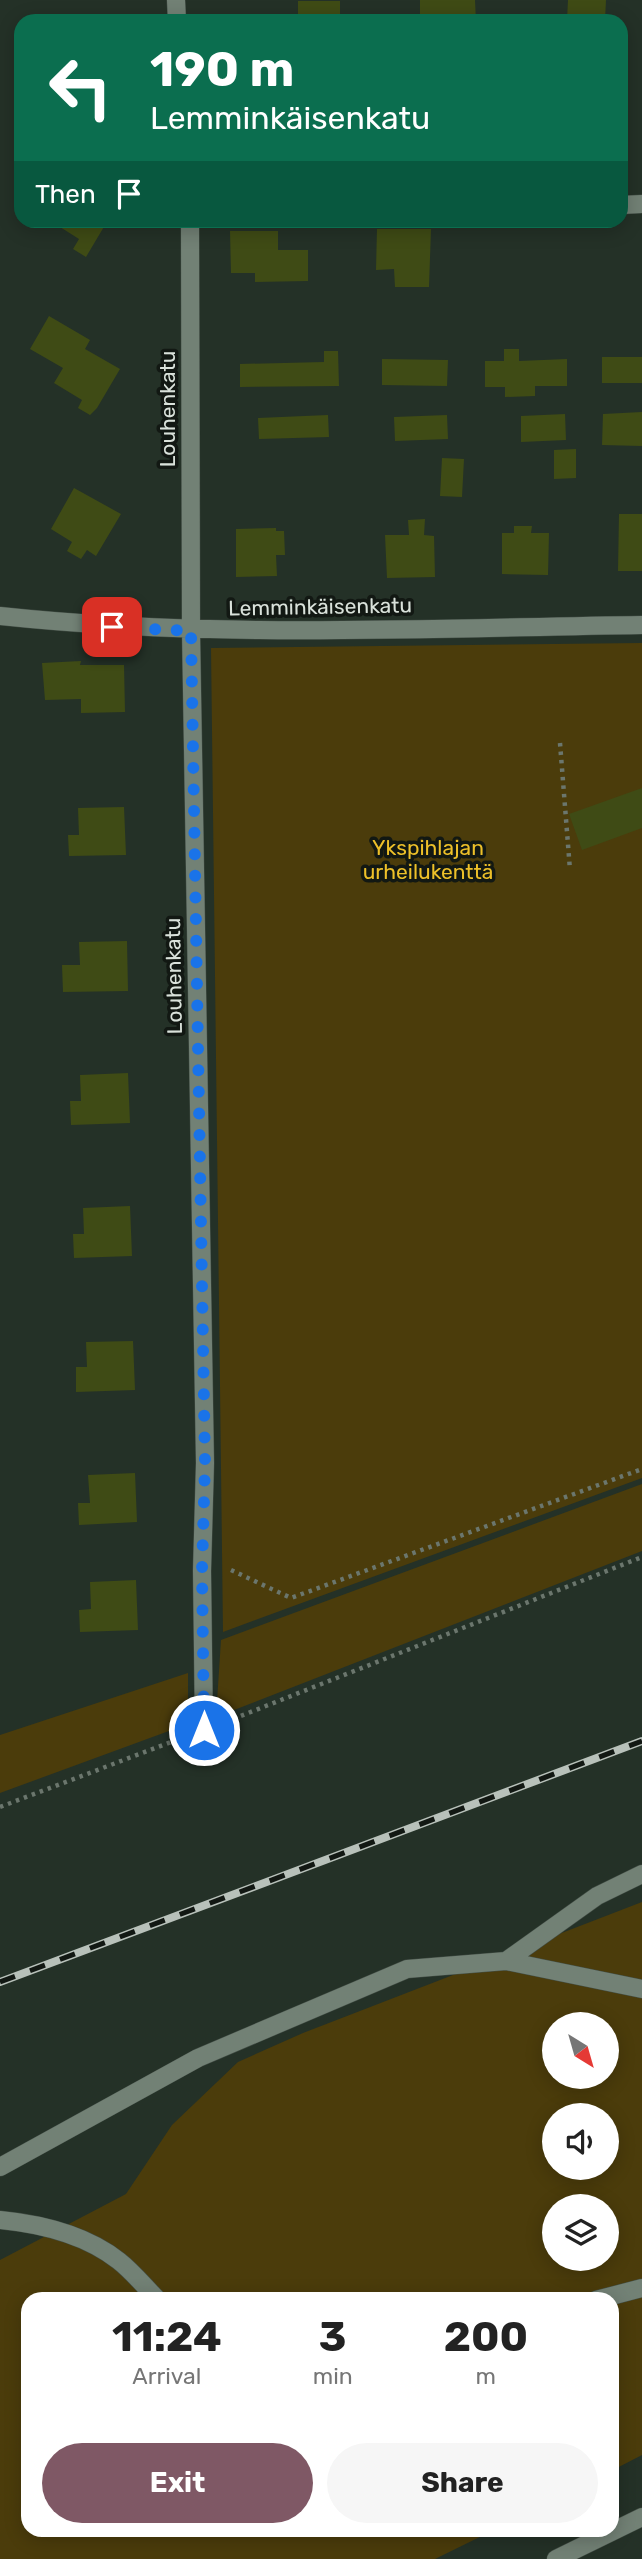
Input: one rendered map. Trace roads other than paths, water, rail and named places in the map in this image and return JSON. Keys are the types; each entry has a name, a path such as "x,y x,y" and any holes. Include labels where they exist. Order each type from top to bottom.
{"street":[{"name":"Louhenkatu","path":"190,228 191,631 205,1463 202,1557 204,1730"},
{"name":"Lemminkäisenkatu","path":"0,616 85,625 191,631 642,625"},
{"path":"506,1961 597,1896 642,1874"},
{"path":"0,2167 198,2058 407,1969 506,1961 642,1989"},
{"path":"0,2220 25,2222 73,2235 118,2260 150,2292"},
{"path":"619,2294 642,2288"},
{"path":"619,2528 642,2517"},
{"path":"556,2559 601,2537"}],"railway":[{"path":"0,1982 642,1741"}],"park label":[{"name":"Ykspihlajan urheilukenttä","path":"428,860"}]}
